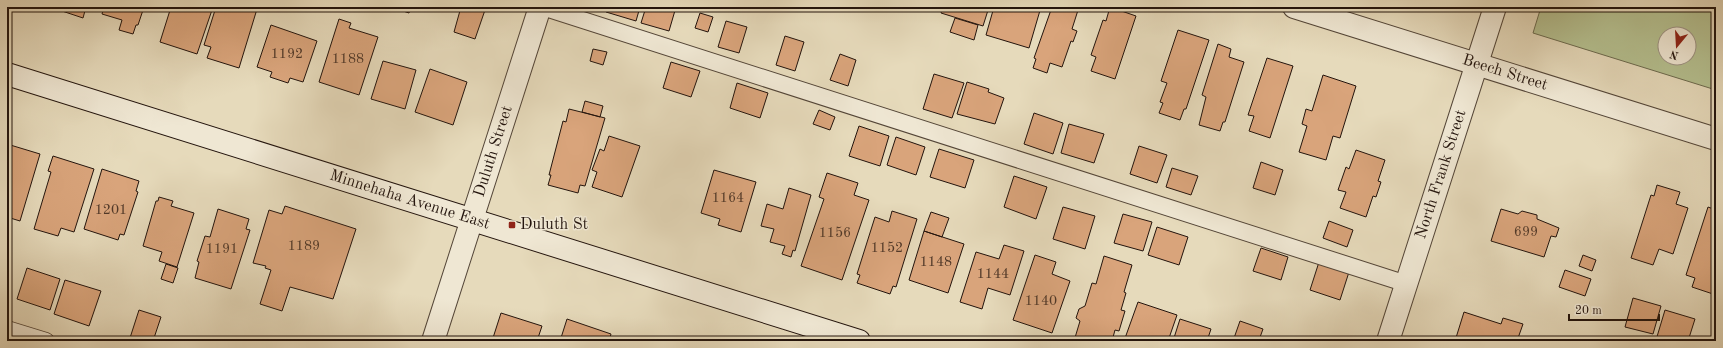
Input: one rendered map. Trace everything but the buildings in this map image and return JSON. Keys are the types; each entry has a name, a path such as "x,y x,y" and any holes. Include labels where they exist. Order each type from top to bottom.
{"street":[{"name":"Duluth Street","path":"433,341 541,7"},
{"name":"Beech Street","path":"1294,7 1716,139"},
{"name":"North Frank Street","path":"1388,341 1495,7"},
{"name":"Minnehaha Avenue East","path":"7,74 858,341"}],"lane":[{"path":"541,7 1407,284"},
{"path":"7,329 46,341"}],"green space":[{"path":"1541,7 1716,7 1716,90 1533,33"}],"place":[{"name":"Duluth St","path":"512,225"}]}
